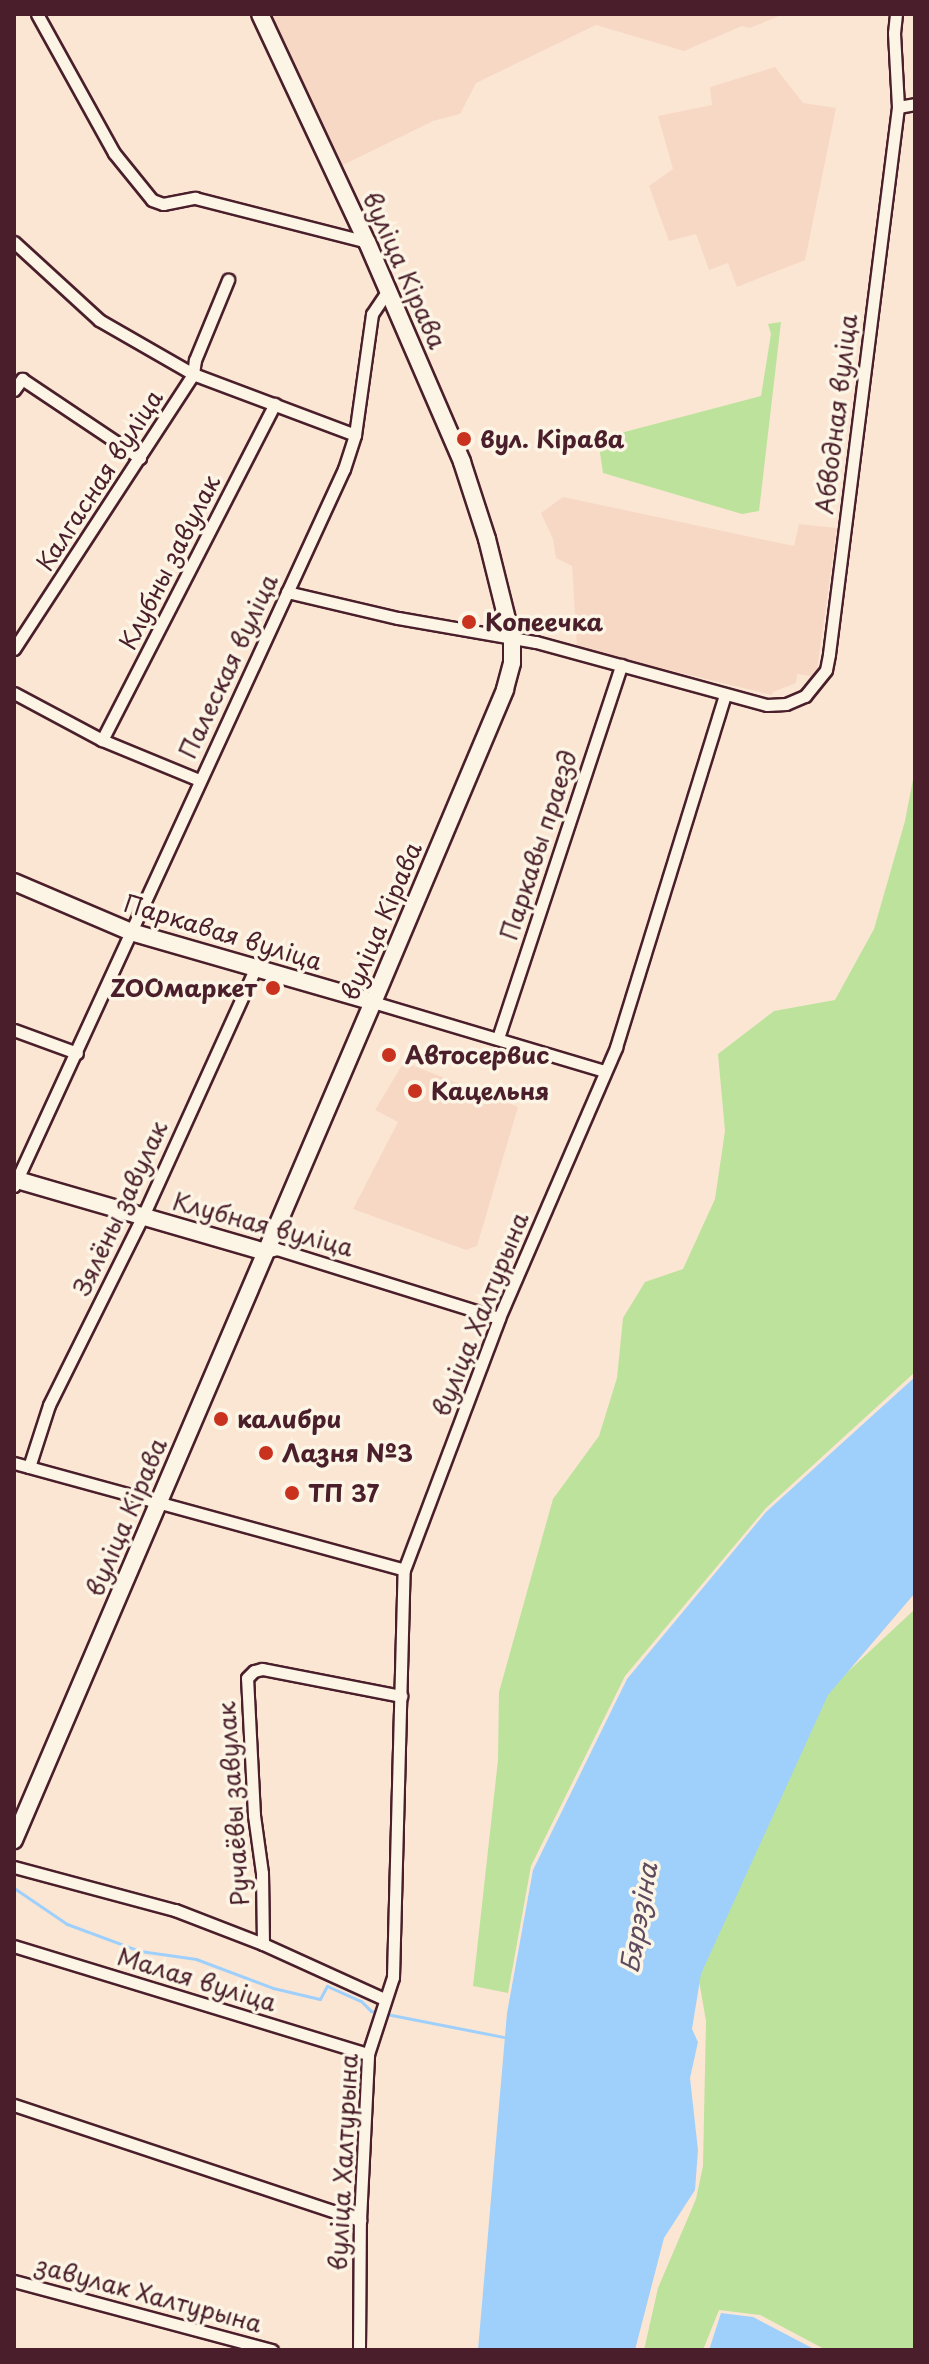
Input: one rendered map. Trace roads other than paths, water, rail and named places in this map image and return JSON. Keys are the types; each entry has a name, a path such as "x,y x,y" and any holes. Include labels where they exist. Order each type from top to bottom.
{"main road":[{"name":"вуліца Кірава","path":"14,1840 373,1002 505,690 512,663 512,639 472,491 367,242 260,14"},
{"name":"Паркавая вуліца","path":"14,882 131,932 373,1002"},
{"name":"Клубная вуліца","path":"15,1182 265,1252"}],"street":[{"path":"37,14 114,153 152,200 163,204 195,198 367,242"},
{"name":"Абводная вуліца","path":"725,695 767,705 786,704 805,696 818,684 828,662 898,107 894,33 896,14"},
{"path":"898,107 915,104"},
{"path":"14,242 99,320 193,374 355,435"},
{"name":"Калгасная вуліца","path":"14,649 193,374 195,360 228,280"},
{"name":"Палеская вуліца","path":"15,1182 344,469 355,435 372,314 388,290"},
{"path":"14,390 22,379 140,458"},
{"name":"Клубны завулак","path":"102,740 275,404"},
{"path":"287,592 398,618 512,639 621,665 725,695"},
{"name":"Паркавы праезд","path":"498,1038 621,665"},
{"path":"14,693 102,740 199,780"},
{"name":"вуліца Халтурына","path":"359,2350 360,2220 368,2054 393,1977 404,1570 499,1318 616,1047 725,695"},
{"name":"Зялёны завулак","path":"29,1467 49,1405 143,1216 255,969"},
{"name":"Паркавая вуліца","path":"373,1002 605,1071"},
{"path":"14,1030 77,1053"},
{"name":"Клубная вуліца","path":"265,1252 277,1249 499,1318"},
{"path":"14,1463 159,1500 404,1570"},
{"name":"Ручаёвы завулак","path":"263,1944 262,1873 254,1815 247,1678 254,1671 262,1669 401,1696"},
{"path":"14,1867 175,1910 263,1944 381,2008"},
{"name":"Малая вуліца","path":"14,1946 368,2054"},
{"path":"14,2105 360,2220"},
{"name":"завулак Халтурына","path":"14,2281 272,2350"}],"water":[{"name":"Бярэзіна","path":"915,1377 915,1593 828,1695 701,1974 692,2029 698,2042 690,2078 698,2150 695,2190 664,2238 635,2350 478,2350 507,2013 533,1870 627,1679 766,1512"},
{"path":"721,2313 753,2317 816,2350 709,2350"}],"waterway":[{"path":"14,1888 67,1924 140,1951 196,1959 273,1988 320,1999 327,1986 361,2001 371,2011 509,2038"}],"place":[{"name":"вул. Кірава","path":"464,439"},
{"name":"Копеечка","path":"469,622"},
{"name":"ZOOмаркет","path":"273,988"},
{"name":"Автосервис","path":"389,1055"},
{"name":"Кацельня","path":"415,1091"},
{"name":"калибри","path":"221,1419"},
{"name":"Лазня №3","path":"266,1453"},
{"name":"ТП 37","path":"292,1493"}]}
